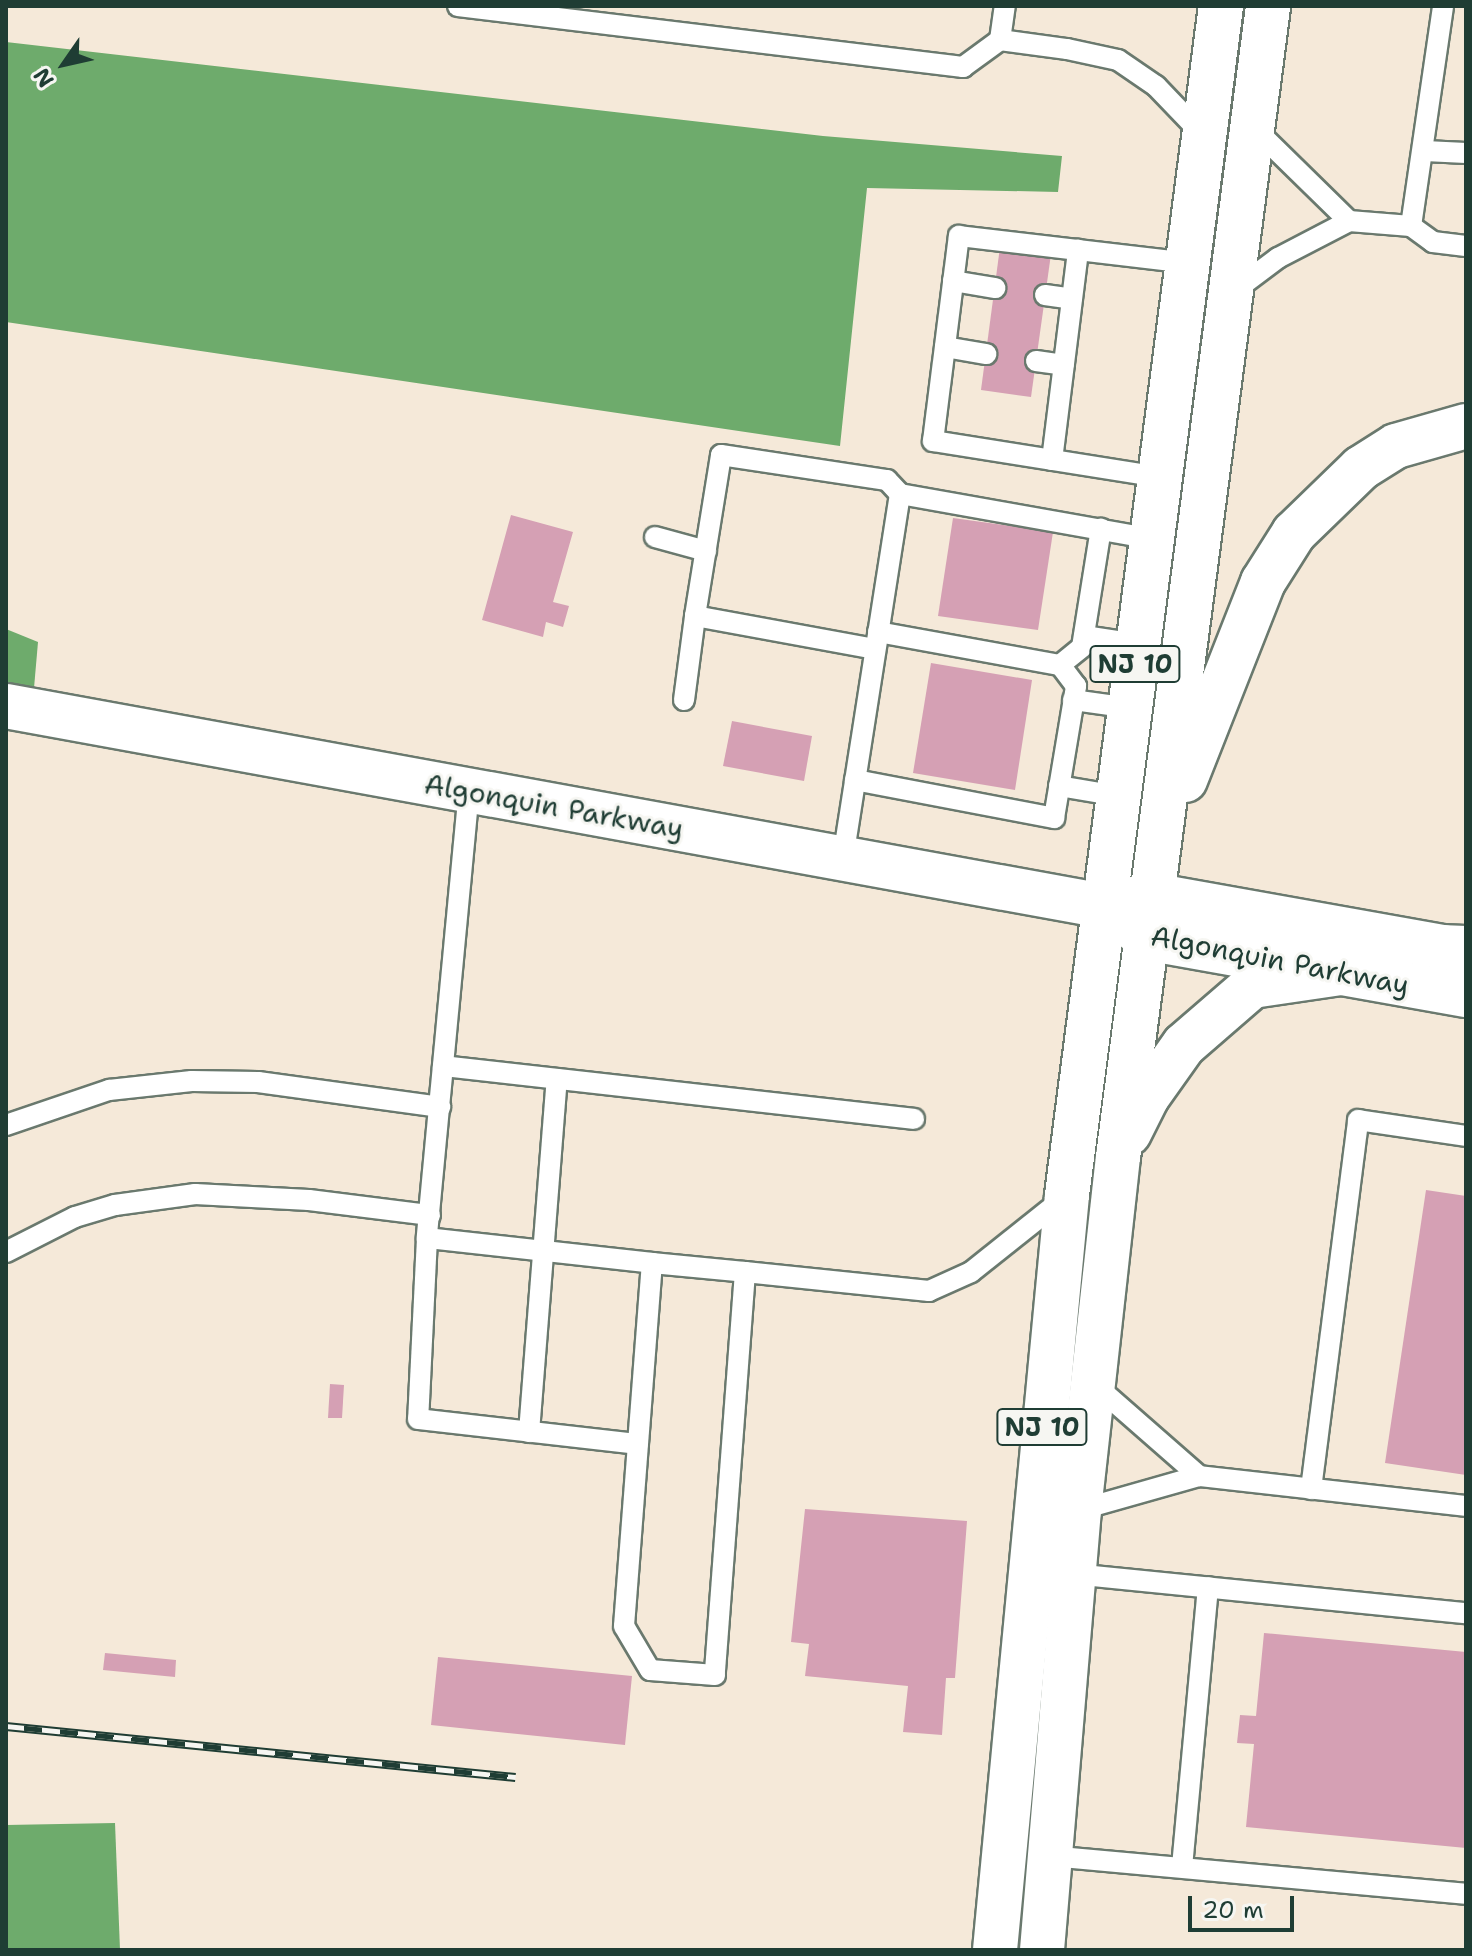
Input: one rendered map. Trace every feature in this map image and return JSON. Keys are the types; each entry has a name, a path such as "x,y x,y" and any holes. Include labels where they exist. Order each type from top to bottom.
{"main road":[{"name":"NJ 10","path":"995,1950 1067,1195 1221,6"},
{"name":"NJ 10","path":"1042,1950 1079,1510 1118,1157 1268,6"},
{"path":"1154,876 1227,666 1263,582 1294,533 1361,468 1396,446 1466,426"},
{"name":"Algonquin Parkway","path":"6,706 1103,906 1146,938 1466,995"},
{"name":"Algonquin Parkway","path":"1103,906 1154,876 1457,949"},
{"path":"1118,1157 1147,1097 1184,1045 1252,986 1341,973"}],"lane":[{"path":"458,6 963,67 1000,40 1005,6"},
{"path":"1411,226 1425,151 1443,6"},
{"path":"1000,40 1118,60 1156,86 1205,138"},
{"path":"1253,127 1311,189 1349,221"},
{"path":"1425,151 1466,153"},
{"path":"1231,293 1278,258 1349,221 1411,226 1433,242 1466,246"},
{"path":"1160,477 933,441 959,236 1189,263"},
{"path":"1052,460 1078,250"},
{"path":"953,281 995,288"},
{"path":"1045,295 1072,299"},
{"path":"945,347 986,354"},
{"path":"1036,361 1064,365"},
{"path":"684,700 721,455 887,480 900,494 1152,539"},
{"path":"843,858 900,494"},
{"path":"1060,665 1082,647 1101,529"},
{"path":"655,537 706,551"},
{"path":"695,616 1060,665 1076,686 1054,818 855,780"},
{"path":"1084,636 1138,644"},
{"path":"1073,700 1130,708"},
{"path":"1059,786 1118,796"},
{"path":"469,790 427,1238 418,1419 638,1444"},
{"path":"443,1066 914,1119"},
{"path":"529,1432 557,1079"},
{"path":"6,1125 109,1090 192,1081 258,1082 440,1107"},
{"path":"1311,1489 1358,1120 1466,1136"},
{"path":"6,1252 88,1213 195,1194 309,1200 430,1215"},
{"path":"427,1238 929,1291 971,1272 1067,1195"},
{"path":"652,1263 624,1626 650,1670 715,1675 745,1272"},
{"path":"1092,1382 1199,1476"},
{"path":"1079,1510 1199,1476 1466,1506"},
{"path":"1073,1574 1466,1613"},
{"path":"1182,1867 1208,1587"},
{"path":"1050,1856 1466,1894"}],"green space":[{"path":"6,42 823,136 1062,156 1058,192 867,188 840,446 6,322"},
{"path":"6,629 38,642 32,711 6,706"},
{"path":"115,1823 120,1950 6,1950 6,1825"}],"building":[{"path":"1000,247 1051,254 1031,397 981,390"},
{"path":"511,515 573,532 553,602 569,606 563,627 546,622 543,637 482,620"},
{"path":"953,518 1053,532 1038,630 938,616"},
{"path":"931,663 1032,680 1015,790 913,773"},
{"path":"732,721 812,736 804,781 723,766"},
{"path":"1426,1190 1466,1196 1466,1475 1385,1463"},
{"path":"330,1384 344,1385 342,1418 328,1418"},
{"path":"805,1509 967,1521 955,1678 946,1678 942,1735 903,1732 908,1686 805,1676 809,1644 791,1642"},
{"path":"1264,1633 1466,1652 1466,1848 1246,1827 1254,1744 1237,1743 1240,1715 1256,1716"},
{"path":"105,1653 176,1660 175,1677 103,1670"},
{"path":"438,1657 632,1676 625,1745 431,1725"}],"railway":[{"path":"6,1726 515,1777"}]}
